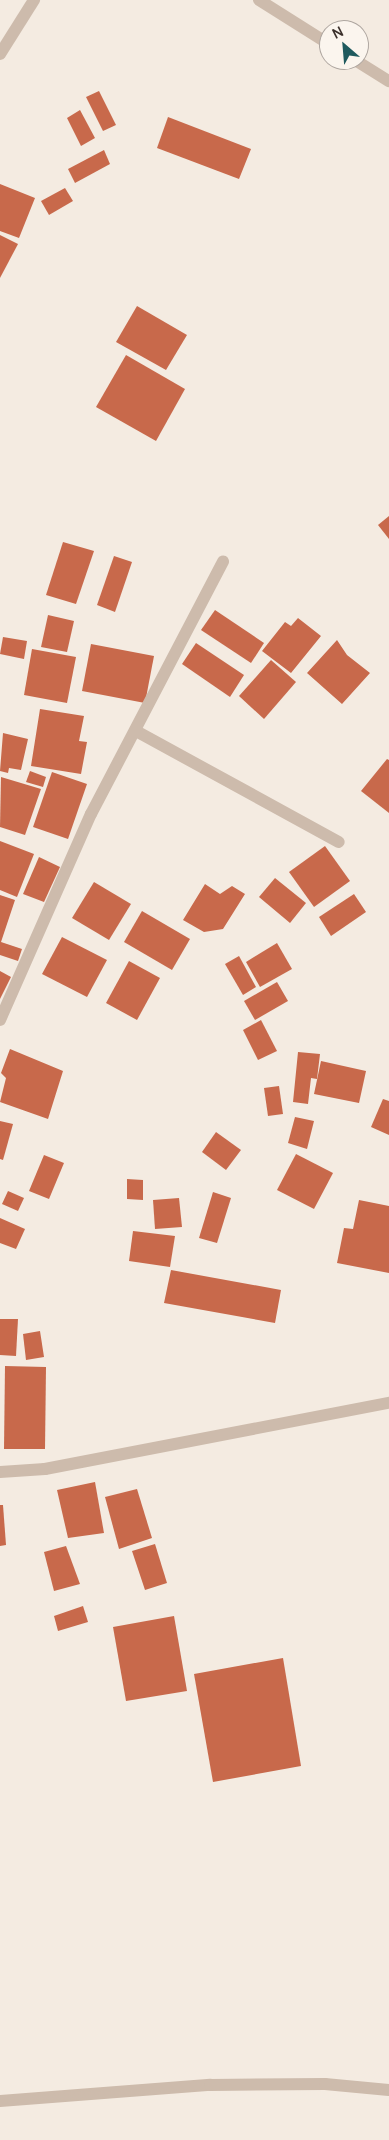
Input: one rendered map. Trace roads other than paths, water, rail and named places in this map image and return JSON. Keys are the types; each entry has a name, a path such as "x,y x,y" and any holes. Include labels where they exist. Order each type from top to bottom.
{"street":[{"path":"0,54 34,0"},
{"path":"259,0 319,38"},
{"path":"369,69 389,81"},
{"path":"0,1020 91,814 136,731 168,661 223,561"},
{"path":"136,731 339,842"},
{"path":"0,1472 45,1469 389,1403"},
{"path":"0,2101 210,2085 325,2084 389,2090"}]}
